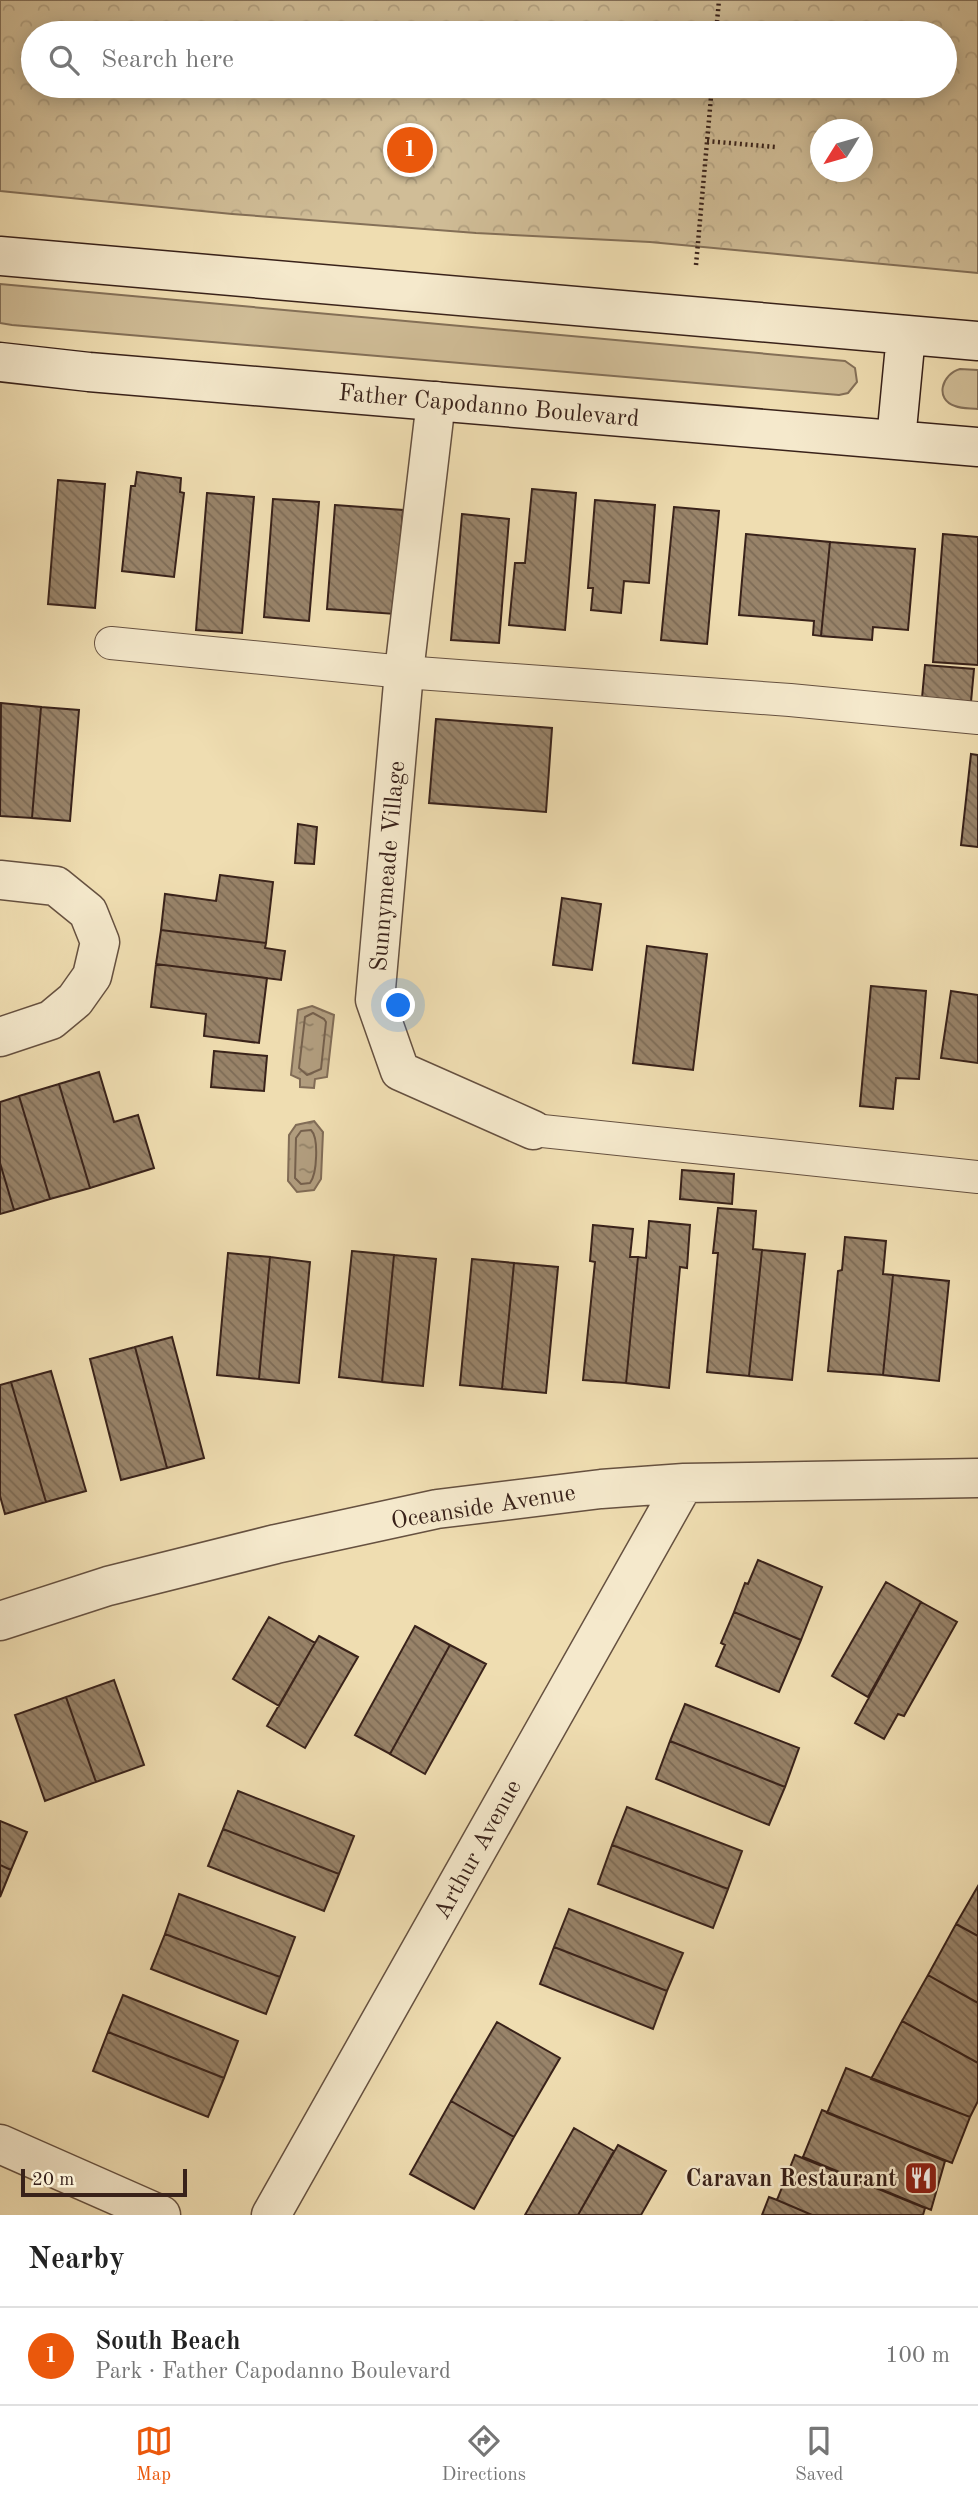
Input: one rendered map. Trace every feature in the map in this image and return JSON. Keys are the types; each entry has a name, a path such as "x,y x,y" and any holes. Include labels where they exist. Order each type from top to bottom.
{"street":[{"path":"0,256 978,341"},
{"path":"896,440 906,335"},
{"name":"Father Capodanno Boulevard","path":"0,362 89,372 978,447"},
{"name":"Sunnymeade Village","path":"436,401 404,672 376,1000 400,1071 534,1130"},
{"path":"0,880 56,886 89,912 100,942 92,976 75,1000 51,1020 0,1037"},
{"name":"Oceanside Avenue","path":"0,1621 108,1586 276,1544 437,1509 601,1489 684,1483 901,1477 978,1478"},
{"name":"Arthur Avenue","path":"271,2215 684,1483"},
{"path":"0,2144 161,2215"}],"lane":[{"path":"111,643 404,672 790,700 978,718"},
{"name":"Sunnymeade Village","path":"534,1130 978,1177"}],"path":[{"path":"717,21 719,0"},
{"path":"696,265 711,98"},
{"path":"707,141 775,147"}],"green space":[{"path":"0,0 978,0 978,273 650,242 476,233 232,214 0,191"},
{"path":"0,284 845,361 855,368 857,382 848,393 839,395 12,325 0,323"},
{"path":"960,369 978,370 978,409 958,407 944,398 945,381"}],"water":[{"path":"312,1006 334,1015 327,1077 315,1079 314,1088 300,1087 300,1079 291,1075 298,1010"},
{"path":"314,1121 323,1132 321,1179 314,1190 297,1192 288,1181 289,1135 296,1125"}],"building":[{"path":"137,472 181,478 180,492 184,493 174,577 122,571 131,486 135,486"},
{"path":"58,480 105,484 95,608 48,604"},
{"path":"532,489 576,493 565,630 509,625 515,563 525,563"},
{"path":"207,493 254,497 242,633 196,630"},
{"path":"273,499 319,502 309,621 264,617"},
{"path":"595,500 655,505 649,583 624,581 621,613 591,610 593,588 588,588"},
{"path":"335,505 403,510 395,614 327,609"},
{"path":"674,507 719,511 707,644 661,640"},
{"path":"462,514 509,519 499,643 451,640"},
{"path":"746,534 830,542 821,636 813,635 814,621 739,615"},
{"path":"943,534 978,537 978,665 933,662"},
{"path":"830,542 915,549 908,630 873,627 872,640 821,636"},
{"path":"925,665 974,669 971,702 922,698"},
{"path":"1,703 41,707 32,818 0,816"},
{"path":"41,707 79,710 70,821 32,818"},
{"path":"436,719 552,728 546,812 429,803"},
{"path":"971,754 978,755 978,847 961,845"},
{"path":"298,824 317,827 314,864 295,863"},
{"path":"220,875 273,882 266,943 161,930 165,894 216,901"},
{"path":"562,898 601,904 592,970 553,965"},
{"path":"161,930 266,943 265,948 285,951 281,980 156,964"},
{"path":"647,946 707,954 693,1070 633,1063"},
{"path":"156,964 267,978 259,1043 204,1036 206,1014 151,1007"},
{"path":"871,986 926,991 919,1079 896,1078 893,1109 860,1106"},
{"path":"951,991 978,995 978,1063 941,1058"},
{"path":"214,1051 267,1056 264,1091 211,1087"},
{"path":"99,1072 114,1122 138,1115 154,1168 90,1188 59,1084"},
{"path":"59,1084 90,1188 50,1199 19,1096"},
{"path":"19,1096 50,1199 14,1210 0,1163 0,1102"},
{"path":"0,1163 14,1210 0,1214"},
{"path":"682,1170 734,1174 732,1204 680,1199"},
{"path":"718,1208 756,1211 753,1249 762,1250 749,1376 707,1372 718,1253 713,1253"},
{"path":"649,1221 690,1225 687,1268 680,1267 669,1388 626,1383 638,1257 646,1258"},
{"path":"593,1225 633,1229 630,1257 638,1257 626,1383 583,1380 595,1262 590,1261"},
{"path":"845,1237 886,1241 883,1274 893,1275 883,1375 828,1371 838,1271 842,1270"},
{"path":"762,1250 805,1254 792,1380 749,1376"},
{"path":"352,1251 394,1255 382,1382 339,1377"},
{"path":"228,1253 270,1257 259,1379 217,1375"},
{"path":"394,1255 436,1259 423,1386 382,1382"},
{"path":"270,1257 310,1262 299,1383 259,1379"},
{"path":"472,1259 514,1263 502,1389 460,1385"},
{"path":"514,1263 558,1267 546,1393 502,1389"},
{"path":"893,1275 949,1281 939,1381 883,1375"},
{"path":"172,1337 204,1458 167,1468 135,1347"},
{"path":"135,1347 167,1468 121,1480 90,1359"},
{"path":"51,1371 86,1491 46,1502 11,1382"},
{"path":"11,1382 46,1502 5,1514 0,1496 0,1385"},
{"path":"758,1560 822,1587 801,1640 734,1612 745,1583 748,1584"},
{"path":"886,1582 921,1602 868,1697 832,1676"},
{"path":"921,1602 957,1622 904,1716 898,1714 884,1739 855,1723"},
{"path":"734,1612 801,1640 779,1692 716,1666 725,1645 721,1643"},
{"path":"269,1617 315,1643 279,1706 233,1679"},
{"path":"415,1626 450,1645 390,1754 355,1735"},
{"path":"319,1636 358,1657 305,1748 267,1726"},
{"path":"450,1645 486,1664 425,1774 390,1754"},
{"path":"114,1680 144,1765 96,1782 66,1697"},
{"path":"66,1697 96,1782 45,1801 15,1715"},
{"path":"685,1704 799,1748 785,1787 670,1741"},
{"path":"670,1741 785,1787 769,1825 656,1779"},
{"path":"238,1791 354,1836 339,1874 223,1829"},
{"path":"627,1807 742,1851 728,1889 612,1845"},
{"path":"0,1821 27,1832 11,1870 0,1865"},
{"path":"223,1829 339,1874 324,1911 208,1866"},
{"path":"612,1845 728,1889 713,1928 598,1884"},
{"path":"0,1865 11,1870 0,1897"},
{"path":"978,1886 978,1936 956,1924"},
{"path":"179,1894 295,1937 280,1977 165,1934"},
{"path":"569,1909 683,1953 667,1991 554,1947"},
{"path":"956,1924 978,1936 978,2003 928,1975"},
{"path":"165,1934 280,1977 266,2014 151,1969"},
{"path":"554,1947 667,1991 653,2029 540,1984"},
{"path":"928,1975 978,2003 978,2063 902,2021"},
{"path":"123,1995 238,2041 224,2078 108,2032"},
{"path":"902,2021 978,2063 978,2101 970,2117 871,2079"},
{"path":"497,2022 560,2058 514,2137 451,2101"},
{"path":"108,2032 224,2078 208,2117 93,2071"},
{"path":"846,2068 970,2117 952,2163 827,2113"},
{"path":"451,2101 514,2137 474,2209 410,2174"},
{"path":"822,2110 945,2161 931,2210 803,2157"},
{"path":"574,2128 614,2151 578,2215 525,2215"},
{"path":"618,2145 666,2171 641,2215 578,2215"},
{"path":"795,2155 925,2208 923,2215 812,2215 777,2200"},
{"path":"769,2197 777,2200 812,2215 762,2215"}],"place":[{"name":"South Beach","path":"410,150"},
{"name":"Caravan Restaurant","path":"921,2178"}]}
